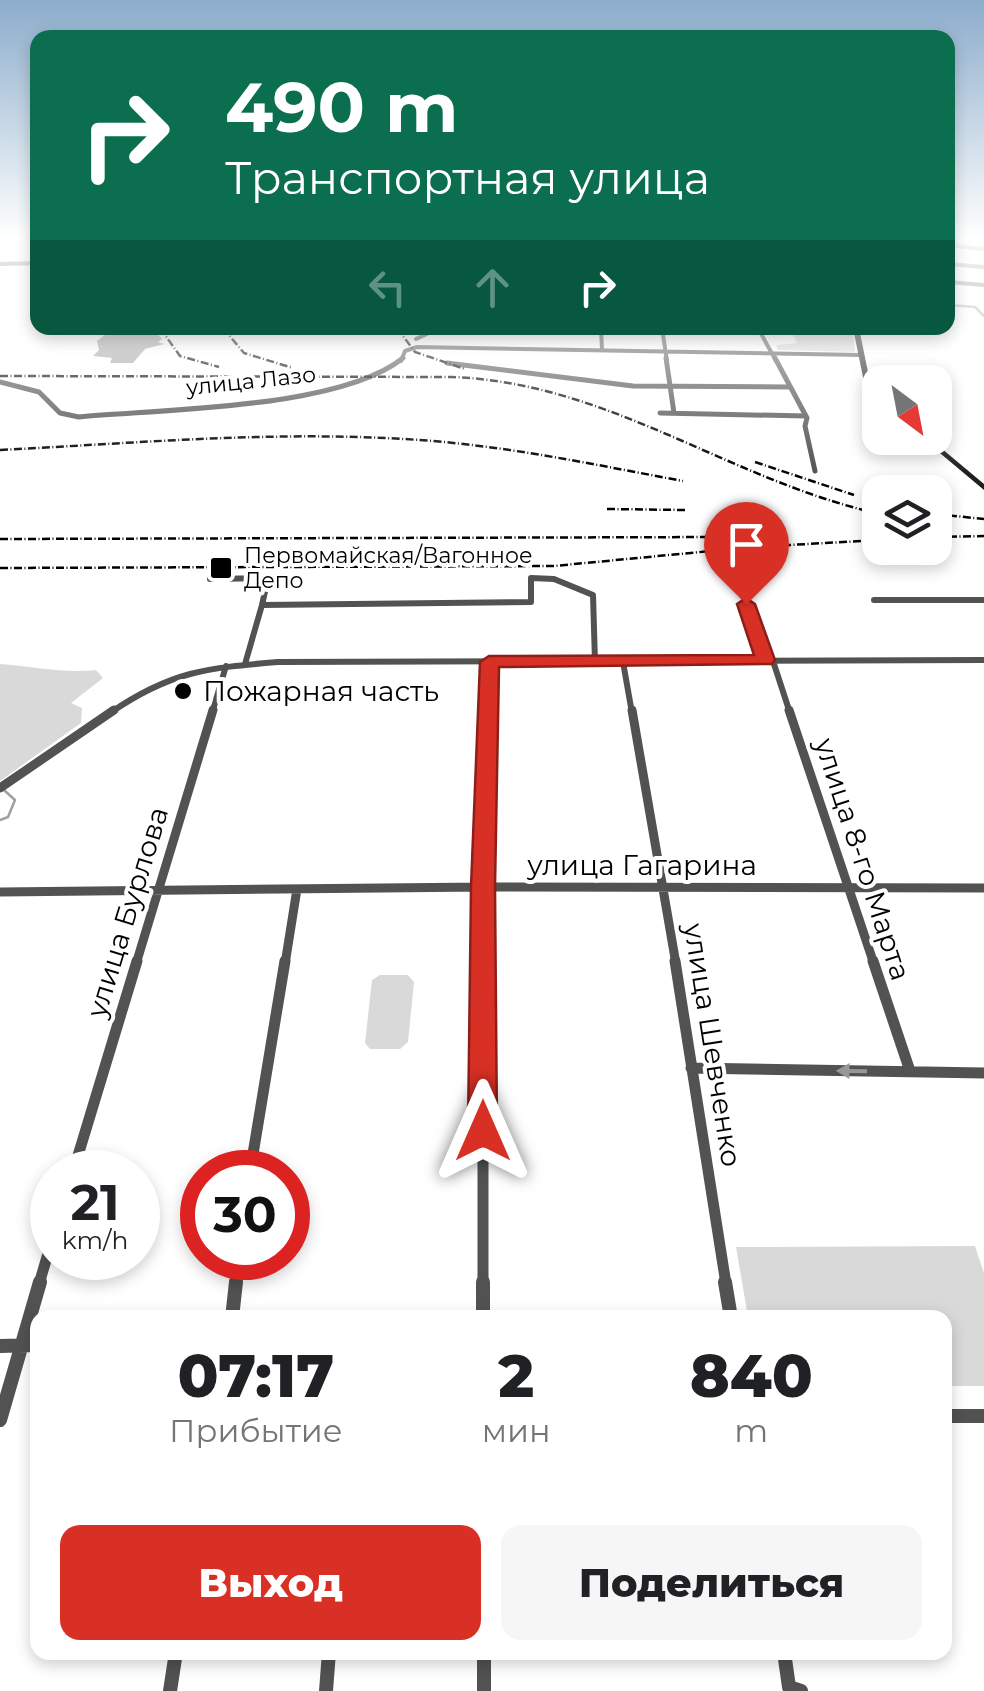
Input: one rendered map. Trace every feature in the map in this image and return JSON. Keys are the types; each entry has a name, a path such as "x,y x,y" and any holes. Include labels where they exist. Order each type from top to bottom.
{"main road":[{"path":"858,335 864,365"},
{"path":"946,455 982,484"}],"street":[{"path":"417,335 418,348 862,355"},
{"path":"416,339 425,335"},
{"path":"601,335 602,350"},
{"path":"663,335 674,413"},
{"path":"762,335 806,416 815,471"},
{"name":"улица Лазо","path":"0,382 39,392 60,413 79,417 341,388 392,368 402,360 404,351 418,348"},
{"path":"447,363 671,387 788,387"},
{"path":"660,413 806,416"},
{"name":"улица 8-го Марта","path":"736,575 851,889 910,1072"},
{"path":"210,579 268,578 245,664"},
{"path":"262,605 531,602 531,578 554,579 592,595 595,662"},
{"path":"874,600 984,600"},
{"path":"0,788 148,686 176,675 226,666 983,661"},
{"path":"483,1310 483,887 489,662"},
{"name":"улица Шевченко","path":"623,662 664,889 730,1310"},
{"name":"улица Бурлова","path":"80,1150 226,666"},
{"name":"улица Гагарина","path":"0,892 483,887 984,888"},
{"path":"254,1150 297,889"},
{"path":"690,1068 984,1073"},
{"path":"31,1310 40,1280"},
{"path":"233,1310 237,1280"},
{"path":"0,1420 30,1313"},
{"path":"0,1346 30,1346"},
{"path":"952,1416 984,1416"},
{"path":"170,1691 175,1660"},
{"path":"326,1691 328,1660"},
{"path":"484,1660 484,1691"},
{"path":"785,1660 789,1687 802,1691"}],"shaded area":[{"path":"105,335 159,335 162,339 158,342 164,344 145,349 133,363 110,363 112,358 93,356 99,350 97,341"},
{"path":"793,335 853,335 855,352 778,350 776,345 797,343"},
{"path":"0,664 96,670 103,678 71,703 82,708 81,723 0,781"},
{"path":"380,975 408,975 414,982 408,1042 400,1049 370,1049 365,1043 372,980"},
{"path":"975,1246 984,1273 984,1386 952,1386 952,1310 747,1310 736,1247"}],"waterway":[{"path":"0,820 8,817 15,800 5,791"}],"railway":[{"path":"165,335 180,356 219,367"},
{"path":"229,335 244,353 293,368"},
{"path":"402,335 415,352 465,369"},
{"path":"0,376 452,377 510,383 617,414 771,479 862,509"},
{"path":"0,450 210,439 367,437 486,447 683,481"},
{"path":"755,462 854,495"},
{"path":"607,509 686,510"},
{"path":"952,516 984,519"},
{"path":"952,537 984,536"},
{"path":"0,539 725,537"},
{"path":"0,568 554,566 862,541"}],"place":[{"name":"Первомайская/Вагонное Депо","path":"221,568"},
{"name":"Пожарная часть","path":"183,691"}],"route":[{"path":"483,1131 483,887 489,662 766,660 746,604"}]}
